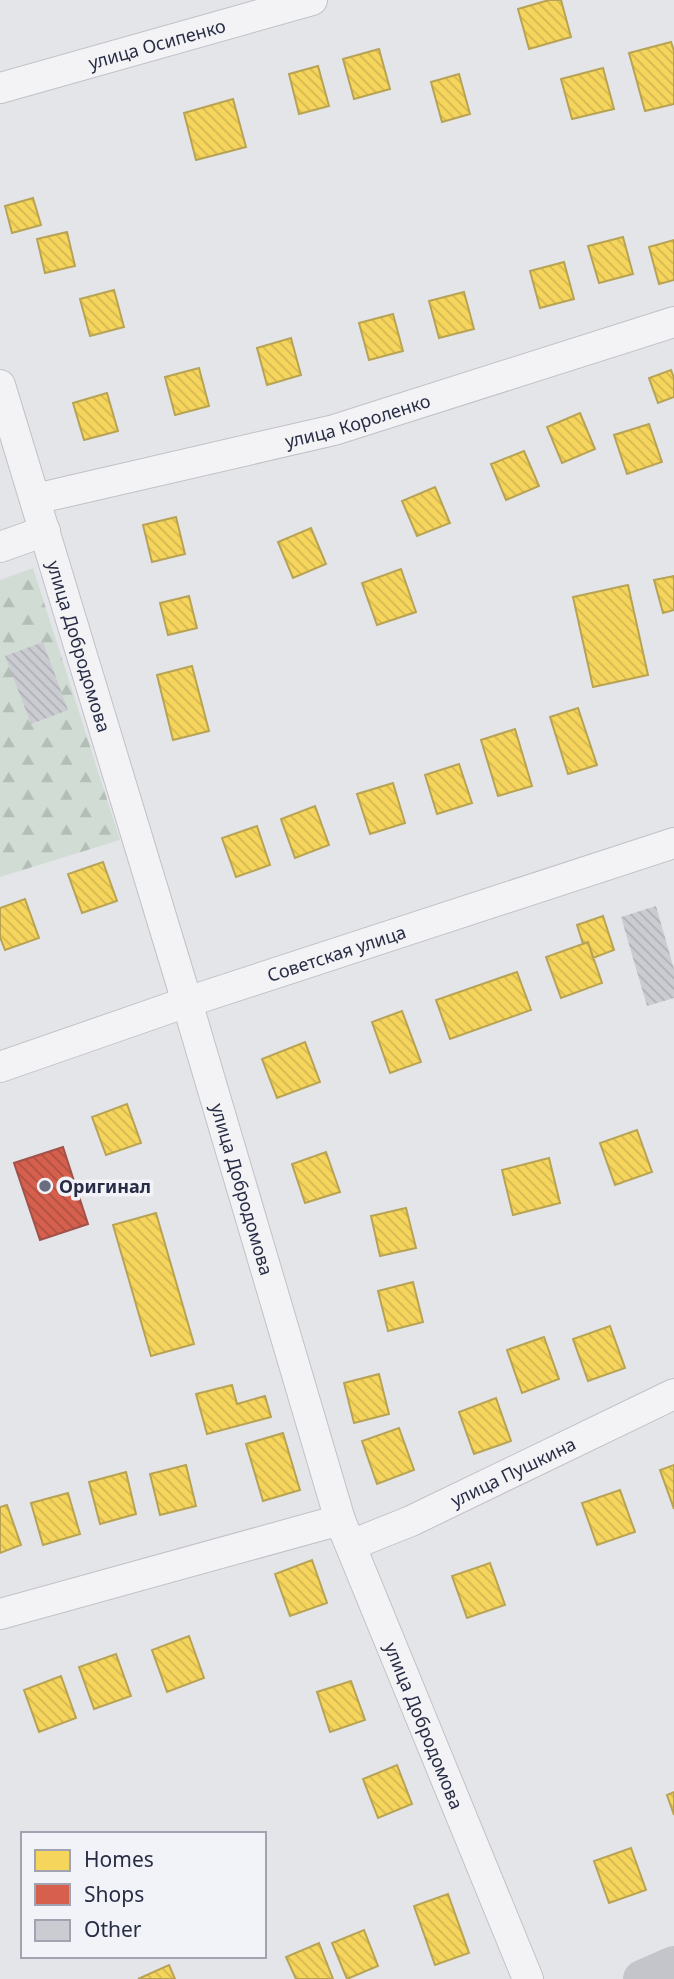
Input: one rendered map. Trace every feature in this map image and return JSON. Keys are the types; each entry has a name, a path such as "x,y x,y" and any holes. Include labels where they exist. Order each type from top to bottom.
{"main road":[{"path":"642,1979 674,1965"}],"street":[{"name":"улица Осипенко","path":"0,88 312,0"},
{"name":"улица Короленко","path":"35,499 334,430 674,322"},
{"name":"улица Добродомова","path":"0,385 345,1533 528,1979"},
{"path":"0,547 45,531"},
{"name":"Советская улица","path":"0,1067 187,1002 674,843"},
{"name":"улица Пушкина","path":"0,1614 345,1533 411,1521 674,1394"}],"green space":[{"path":"33,568 120,840 0,877 0,580"}],"building: Homes":[{"path":"549,0 561,0 571,37 529,49 518,9"},
{"path":"671,42 674,51 674,104 645,111 629,53"},
{"path":"379,49 390,89 354,99 343,59"},
{"path":"318,66 329,106 299,114 289,74"},
{"path":"603,68 614,109 572,119 561,79"},
{"path":"459,74 470,114 442,122 431,82"},
{"path":"233,99 246,147 196,160 184,113"},
{"path":"33,198 41,225 12,233 5,206"},
{"path":"67,232 75,266 45,273 37,239"},
{"path":"623,237 633,274 599,283 588,246"},
{"path":"674,240 674,280 659,284 649,247"},
{"path":"564,262 574,299 540,308 530,271"},
{"path":"114,290 124,327 90,336 80,299"},
{"path":"464,292 474,329 439,338 429,301"},
{"path":"393,314 403,351 369,360 359,323"},
{"path":"291,338 301,375 267,385 257,348"},
{"path":"199,368 209,406 175,415 165,377"},
{"path":"671,370 674,397 658,403 649,378"},
{"path":"107,393 118,431 84,440 73,403"},
{"path":"580,413 595,449 562,463 547,427"},
{"path":"649,424 662,462 627,474 614,435"},
{"path":"524,451 539,486 506,500 491,464"},
{"path":"435,487 450,523 417,536 402,501"},
{"path":"176,517 185,554 152,562 143,525"},
{"path":"311,528 326,564 293,578 278,542"},
{"path":"401,569 416,612 377,625 362,583"},
{"path":"674,576 674,610 663,613 654,580"},
{"path":"628,585 648,675 593,687 573,597"},
{"path":"189,596 197,628 168,635 160,603"},
{"path":"192,666 209,731 173,740 157,675"},
{"path":"578,708 597,765 568,774 550,717"},
{"path":"515,729 532,786 498,796 481,740"},
{"path":"459,764 472,803 437,814 425,775"},
{"path":"393,783 405,823 370,834 357,794"},
{"path":"315,806 329,845 295,858 281,819"},
{"path":"257,826 270,865 236,877 222,838"},
{"path":"103,862 117,901 82,913 68,874"},
{"path":"25,899 39,938 5,950 0,937 0,908"},
{"path":"603,916 614,950 593,958 588,942 583,944 577,925"},
{"path":"588,942 602,983 561,998 546,957"},
{"path":"517,972 531,1010 450,1039 436,1000"},
{"path":"402,1011 421,1062 390,1073 372,1022"},
{"path":"305,1042 320,1082 277,1098 262,1059"},
{"path":"127,1104 141,1143 106,1155 92,1117"},
{"path":"637,1130 652,1172 615,1185 600,1143"},
{"path":"326,1152 340,1192 305,1203 292,1164"},
{"path":"549,1158 560,1203 513,1215 502,1170"},
{"path":"406,1208 416,1248 380,1256 371,1216"},
{"path":"156,1213 194,1344 151,1356 113,1225"},
{"path":"413,1282 423,1322 388,1331 378,1291"},
{"path":"610,1326 625,1368 588,1381 573,1339"},
{"path":"544,1337 559,1379 522,1393 507,1350"},
{"path":"379,1374 389,1414 354,1423 344,1383"},
{"path":"232,1385 237,1404 265,1396 271,1417 207,1434 196,1394"},
{"path":"496,1398 511,1441 474,1454 459,1412"},
{"path":"399,1428 414,1470 377,1484 362,1441"},
{"path":"283,1433 300,1490 263,1501 246,1444"},
{"path":"186,1465 196,1506 160,1515 150,1474"},
{"path":"674,1465 674,1509 660,1470"},
{"path":"126,1472 136,1514 100,1524 89,1482"},
{"path":"620,1490 635,1532 597,1545 582,1503"},
{"path":"68,1493 80,1534 43,1545 31,1503"},
{"path":"7,1505 21,1545 0,1553 0,1507"},
{"path":"312,1560 327,1603 290,1616 275,1574"},
{"path":"490,1563 505,1605 467,1618 452,1576"},
{"path":"189,1636 204,1678 167,1692 152,1650"},
{"path":"116,1654 131,1696 94,1709 79,1667"},
{"path":"61,1676 76,1718 39,1732 24,1690"},
{"path":"351,1681 365,1720 330,1732 317,1692"},
{"path":"397,1765 412,1804 378,1818 363,1779"},
{"path":"674,1792 674,1815 667,1795"},
{"path":"631,1848 646,1890 609,1903 594,1861"},
{"path":"448,1894 469,1953 435,1965 414,1906"},
{"path":"364,1930 378,1966 347,1979 332,1943"},
{"path":"319,1943 333,1979 296,1979 286,1957"},
{"path":"169,1965 175,1979 138,1979"}],"building: Shops":[{"path":"63,1147 88,1224 40,1240 14,1163"}],"building: Other":[{"path":"43,642 68,710 31,724 5,656"},
{"path":"656,906 674,969 674,998 647,1006 621,917"}],"place":[{"name":"Оригинал","path":"45,1186"}]}
